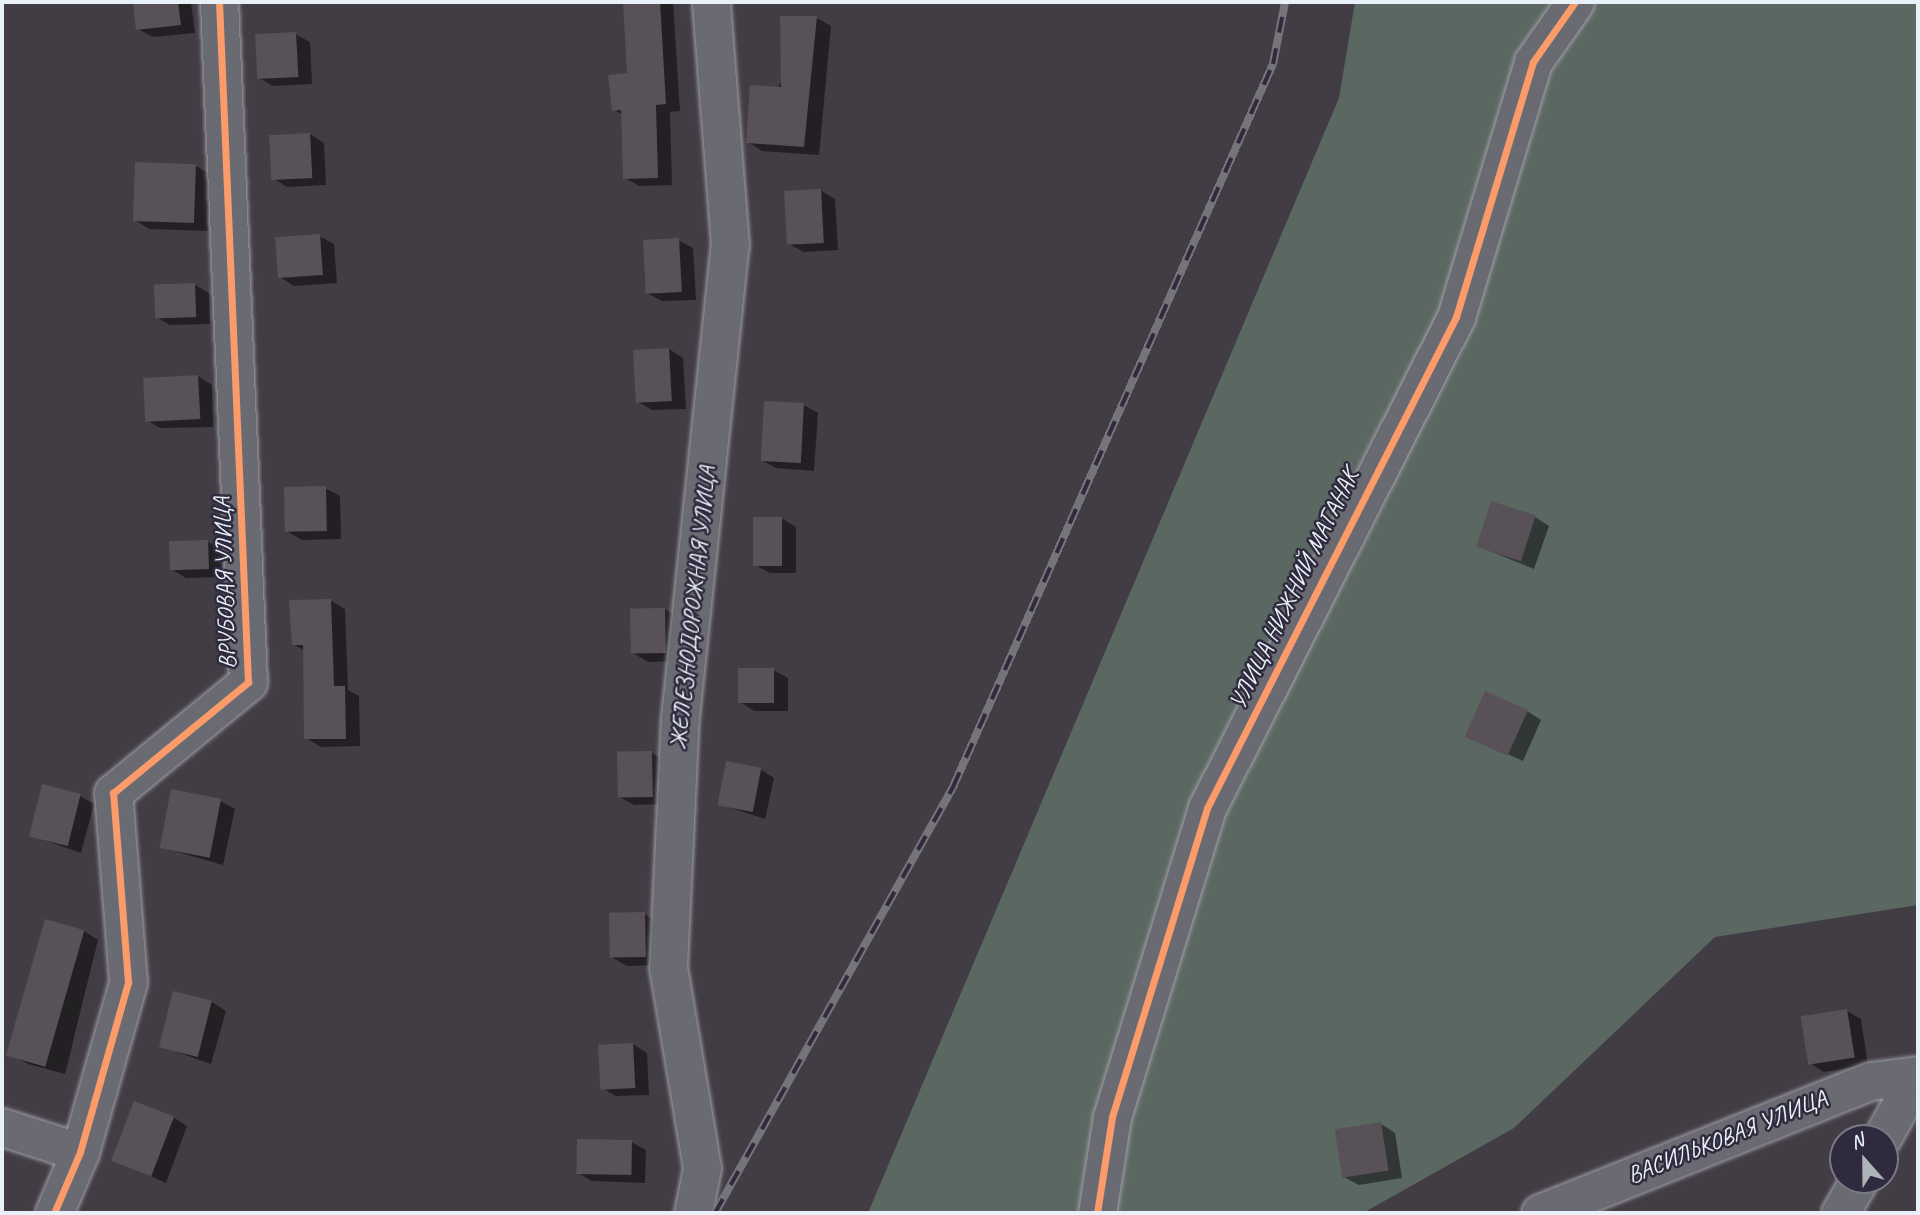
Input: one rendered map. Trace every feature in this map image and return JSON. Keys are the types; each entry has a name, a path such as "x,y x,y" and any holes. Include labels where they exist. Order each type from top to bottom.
{"street":[{"name":"ВРУБОВАЯ УЛИЦА","path":"54,1213 80,1152 128,982 113,793 248,682 219,2"},
{"name":"ЖЕЛЕЗНОДОРОЖНАЯ УЛИЦА","path":"693,1213 702,1168 668,968 680,717 730,245 711,2"},
{"name":"УЛИЦА НИЖНИЙ МАГАНАК","path":"1097,1213 1112,1117 1207,808 1456,317 1533,62 1575,2"},
{"path":"1890,1124 1918,1075"},
{"name":"ВАСИЛЬКОВАЯ УЛИЦА","path":"1540,1213 1870,1081 1918,1075"},
{"path":"2,1127 80,1152"},
{"path":"1840,1213 1851,1194"}],"shaded area":[{"path":"1355,2 1918,2 1918,905 1715,937 1514,1128 1363,1213 868,1213 1339,98"}],"building":[{"path":"133,2 178,2 181,25 136,30"},
{"path":"623,2 660,2 666,104 656,105 658,178 623,179 621,110 612,111 608,75 627,73"},
{"path":"780,16 817,16 804,147 746,143 750,85 781,87"},
{"path":"296,32 298,77 257,79 255,34"},
{"path":"310,133 312,178 271,180 269,135"},
{"path":"135,162 196,164 194,223 133,221"},
{"path":"821,189 824,243 787,245 784,191"},
{"path":"320,234 323,275 278,278 275,237"},
{"path":"679,238 682,292 646,294 643,240"},
{"path":"195,283 196,317 155,318 154,284"},
{"path":"669,348 672,401 636,403 633,350"},
{"path":"198,375 200,419 145,422 143,378"},
{"path":"764,401 804,403 801,463 761,461"},
{"path":"326,486 327,531 285,532 284,487"},
{"path":"1491,501 1536,516 1521,561 1476,547"},
{"path":"753,517 782,517 782,566 753,566"},
{"path":"208,540 209,569 170,570 169,541"},
{"path":"331,599 334,686 345,686 346,739 304,739 303,645 292,645 289,600"},
{"path":"665,608 666,653 631,654 630,609"},
{"path":"738,668 774,668 774,703 738,703"},
{"path":"1485,691 1528,710 1508,756 1465,737"},
{"path":"652,751 653,797 618,798 617,752"},
{"path":"726,761 761,768 753,812 717,805"},
{"path":"42,784 81,794 68,846 29,836"},
{"path":"171,789 221,799 210,858 160,848"},
{"path":"645,912 646,957 610,958 609,913"},
{"path":"45,919 84,930 45,1067 6,1055"},
{"path":"173,991 212,1001 198,1057 159,1047"},
{"path":"1847,1009 1855,1057 1808,1065 1801,1016"},
{"path":"633,1043 635,1088 600,1090 598,1045"},
{"path":"134,1101 174,1116 151,1176 111,1161"},
{"path":"1381,1122 1389,1170 1342,1178 1335,1129"},
{"path":"577,1139 632,1140 631,1175 576,1174"}],"railway":[{"path":"715,1213 953,787 1273,64 1285,2"}],"cycle path":[{"path":"54,1213 80,1152 128,982 113,793 248,682 219,2"},
{"path":"1097,1213 1112,1117 1207,808 1456,317 1533,62 1575,2"}]}
